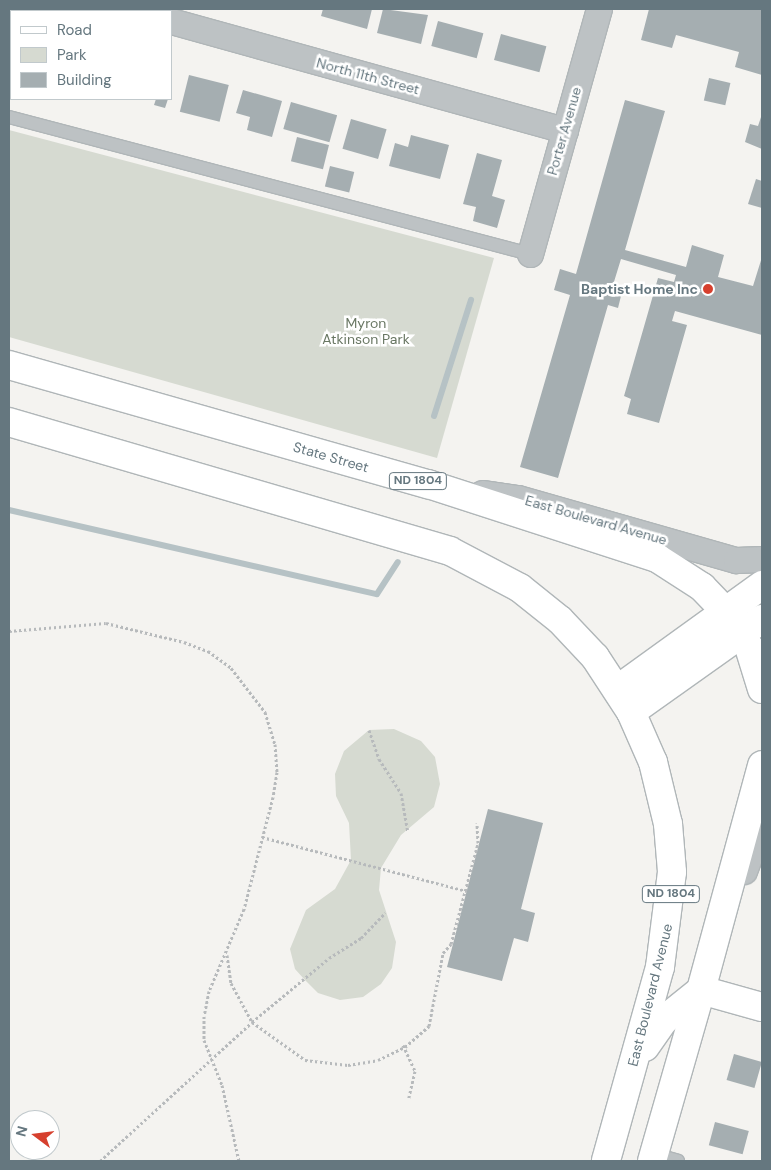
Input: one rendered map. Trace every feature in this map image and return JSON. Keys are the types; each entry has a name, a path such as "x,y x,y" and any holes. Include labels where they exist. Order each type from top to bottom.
{"main road":[{"name":"State Street","path":"9,365 428,484 657,558 702,587 726,612 752,627 762,689"},
{"name":"ND 1804","path":"9,422 396,533 475,562 520,588 560,620 624,700"},
{"path":"624,700 726,612 762,584"},
{"path":"624,700 752,627"},
{"name":"East Boulevard Avenue","path":"606,1161 666,942 672,872 660,783 624,700"},
{"path":"662,1159 701,990 718,928 758,818 760,776"},
{"path":"630,1078 660,1025 701,990"},
{"path":"701,990 762,1007"}],"street":[{"name":"Porter Avenue","path":"530,254 596,10"},
{"name":"North 11th Street","path":"172,21 565,130"},
{"name":"East Boulevard Avenue","path":"428,484 518,498 736,560 762,559"}],"lane":[{"path":"9,117 530,254"}],"path":[{"path":"9,631 106,623 184,642 208,651 231,668 265,712 275,744 278,772 244,909 227,952 208,991 204,1016 204,1040 212,1060 238,1161"},
{"path":"369,730 379,759 401,793 408,831"},
{"path":"227,952 231,983 252,1022 287,1050 326,1066 378,1060 404,1046 429,1026 443,953 451,944 478,843 478,822"},
{"path":"262,837 466,891"},
{"path":"100,1161 252,1022 329,958 361,938 385,913"},
{"path":"404,1046 415,1071 409,1098"}],"green space":[{"name":"Myron Atkinson Park","path":"9,130 494,258 437,458 9,337"},
{"path":"394,729 421,741 435,757 440,784 434,807 401,835 381,868 379,890 396,942 392,968 381,984 363,997 340,1000 318,993 304,979 295,969 290,949 306,910 335,889 351,860 349,823 336,796 335,774 344,751 369,730"}],"building":[{"path":"323,9 372,9 367,29 321,16"},
{"path":"383,9 428,15 421,44 377,33"},
{"path":"649,9 762,9 762,75 735,67 739,52 676,35 672,48 641,40"},
{"path":"438,21 483,33 477,58 431,46"},
{"path":"9,25 10,25 10,38 9,51"},
{"path":"501,34 546,46 539,72 494,60"},
{"path":"189,75 229,85 220,122 180,112"},
{"path":"709,78 730,83 725,105 704,100"},
{"path":"243,90 282,101 272,137 247,130 250,117 236,113"},
{"path":"156,100 168,100 165,108 154,105"},
{"name":"Baptist Home Inc","path":"625,100 665,111 625,250 686,267 692,245 724,255 718,277 753,286 762,257 762,335 675,311 672,321 687,325 659,423 627,414 631,399 624,396 658,278 674,282 676,275 621,259 613,285 623,288 618,308 608,305 558,478 520,467 570,295 554,290 560,269 576,274"},
{"path":"291,102 337,115 329,142 283,129"},
{"path":"762,114 762,149 745,142 750,124 758,126"},
{"path":"351,119 387,129 378,159 342,149"},
{"path":"411,135 449,145 440,179 389,166 395,143 408,147"},
{"path":"297,137 329,145 323,169 291,161"},
{"path":"477,153 502,160 492,196 505,200 497,228 473,221 476,207 463,204"},
{"path":"330,166 354,172 349,192 325,186"},
{"path":"756,179 762,181 762,208 748,204"},
{"path":"488,809 543,823 521,909 535,913 528,942 514,938 502,981 447,967"},
{"path":"734,1054 762,1062 754,1088 727,1080"},
{"path":"715,1122 749,1131 743,1154 709,1145"}],"waterway":[{"path":"434,416 471,300"},
{"path":"9,510 377,594 398,562"}],"place":[{"name":"Baptist Home Inc","path":"708,289"}]}
